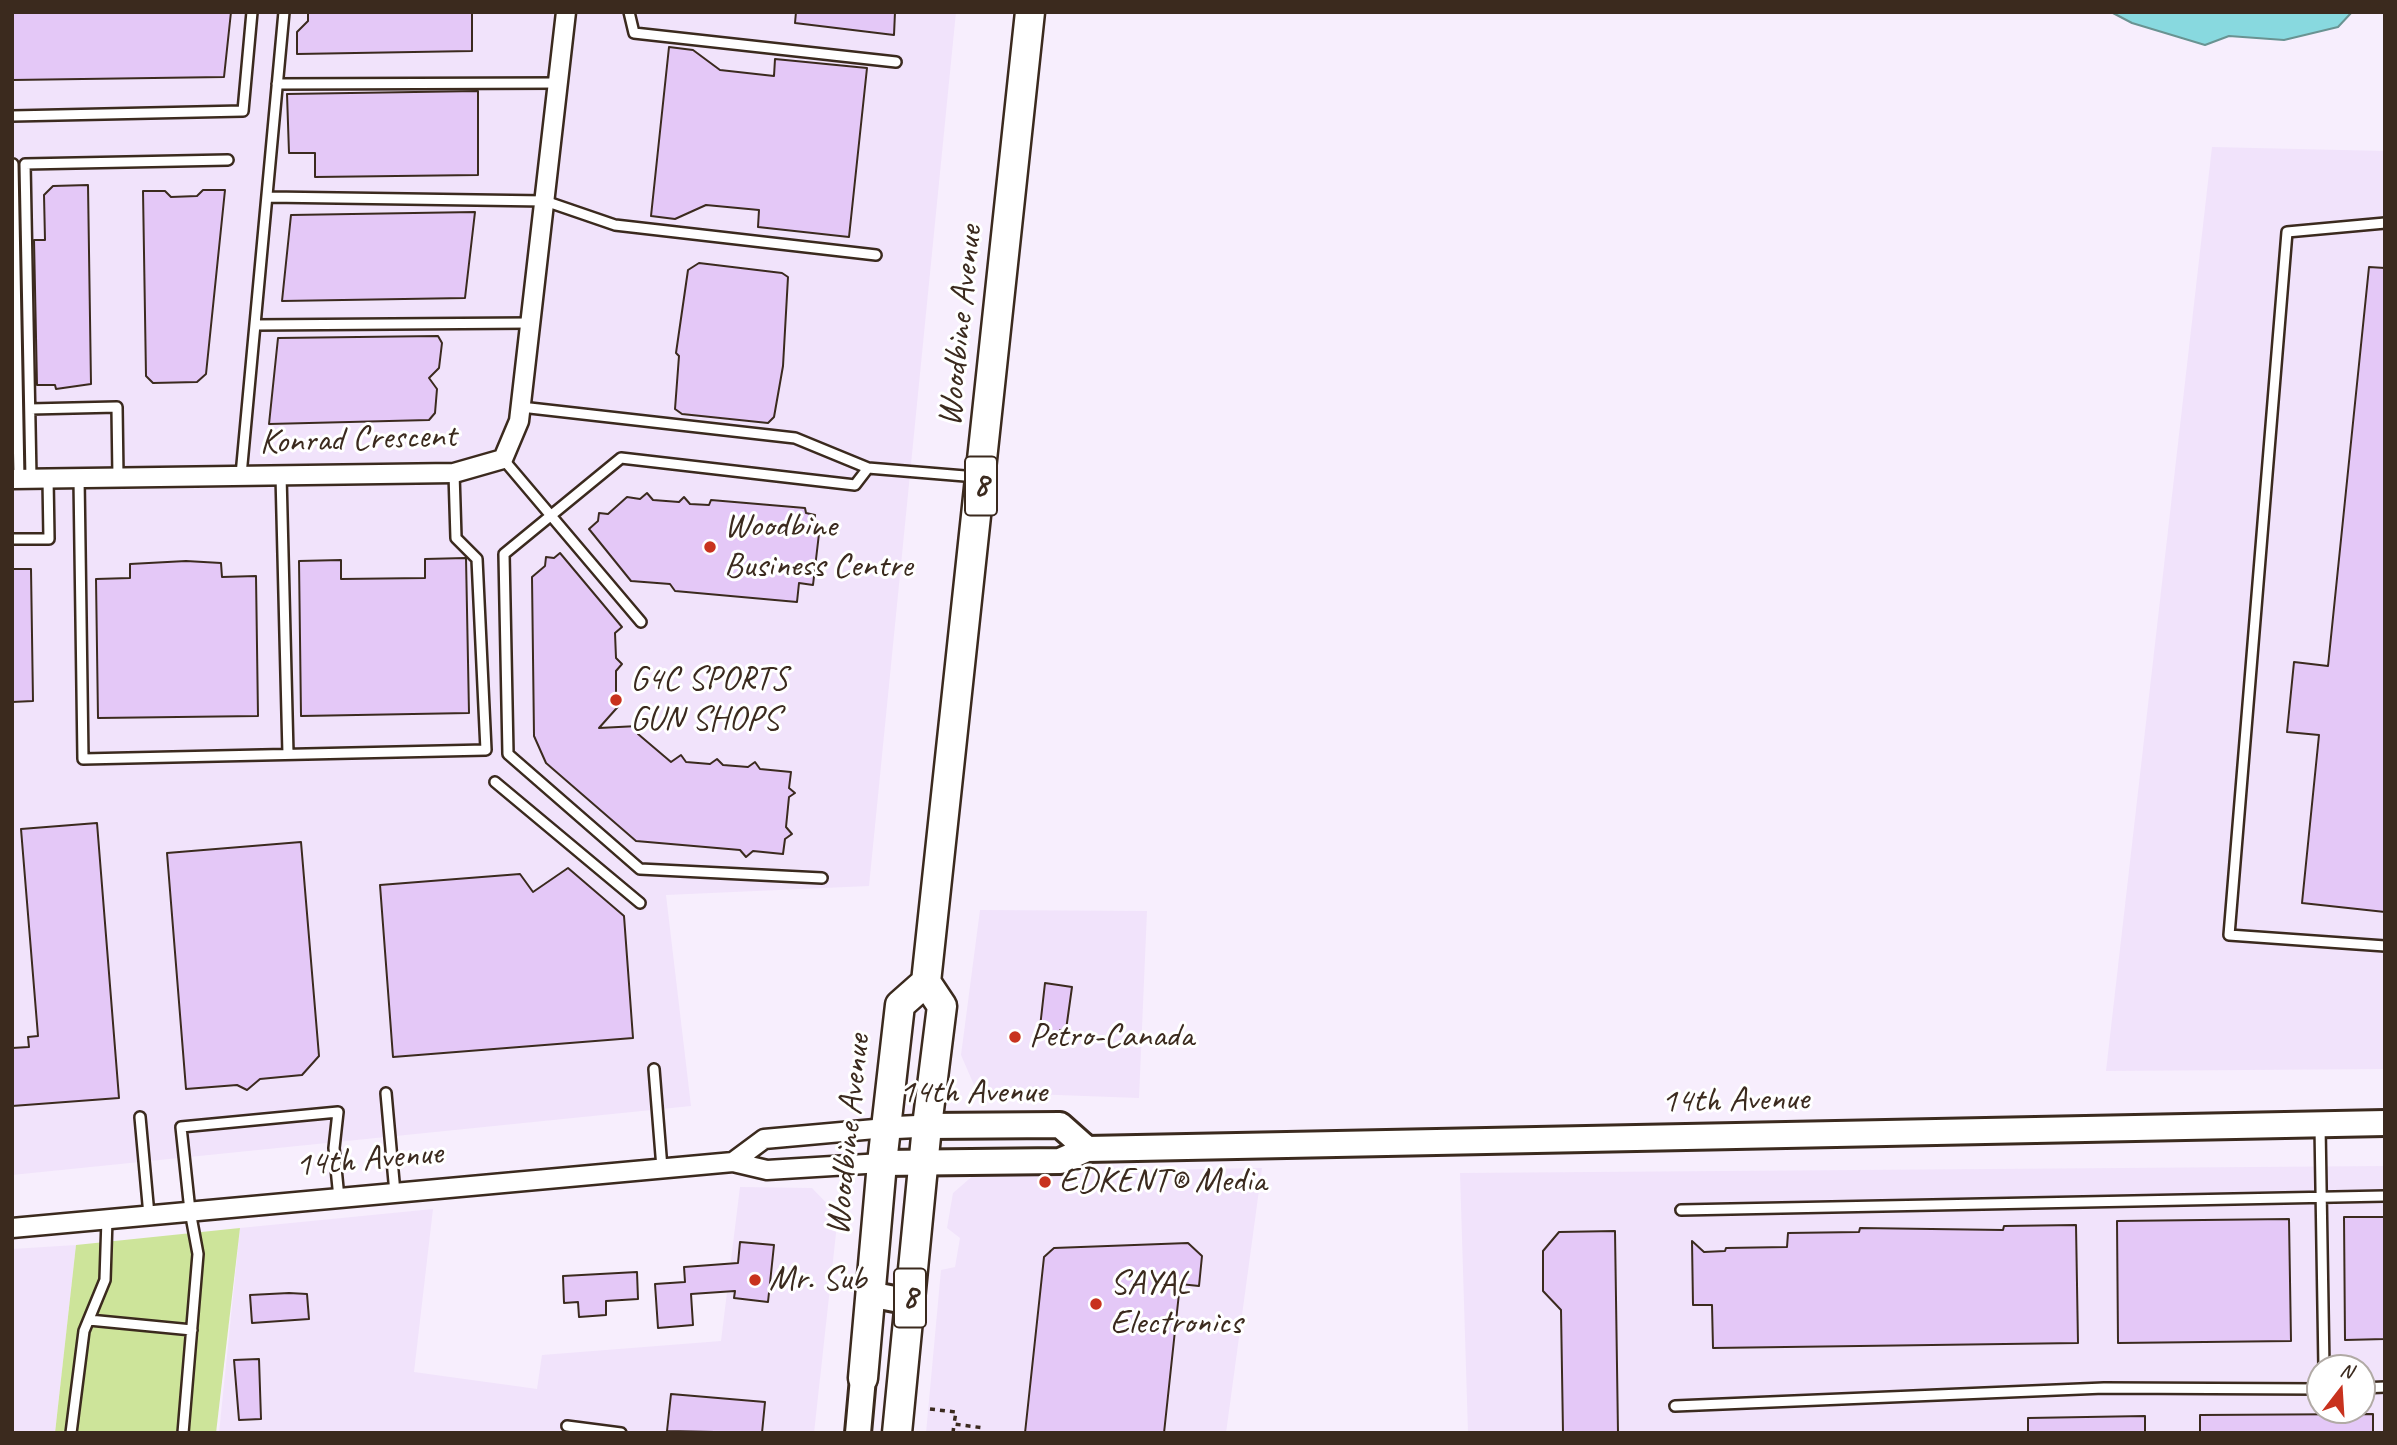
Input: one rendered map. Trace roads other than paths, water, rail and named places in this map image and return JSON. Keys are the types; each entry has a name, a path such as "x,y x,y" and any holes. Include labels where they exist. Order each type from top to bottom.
{"main road":[{"name":"Woodbine Avenue","path":"858,1433 869,1294 900,1006 926,982 1030,12"},
{"name":"8","path":"897,1433 923,1163 942,1006 926,982"},
{"name":"14th Avenue","path":"882,1163 1060,1161 1087,1149 2385,1123"},
{"name":"14th Avenue","path":"927,1126 1060,1125 1087,1149"},
{"path":"869,1294 910,1302"}],"street":[{"name":"Konrad Crescent","path":"27,478 454,473 503,459 519,421 521,407 566,12"},
{"name":"14th Avenue","path":"733,1162 764,1139 927,1126"},
{"name":"14th Avenue","path":"12,1228 733,1162 767,1170 882,1163"}],"lane":[{"path":"12,116 243,111 252,12"},
{"path":"241,475 269,197 284,12"},
{"path":"629,12 634,33 896,62"},
{"path":"278,84 558,83"},
{"path":"27,478 30,409 25,164 228,160"},
{"path":"12,539 49,539 27,478 13,164"},
{"path":"269,197 545,201 615,225 876,255"},
{"path":"2385,223 2287,232 2229,935 2385,946"},
{"path":"255,325 530,323"},
{"path":"30,409 117,407 118,477"},
{"path":"521,407 795,438 868,468 982,478"},
{"path":"822,878 640,869 508,754 503,554 621,458 855,485 868,468"},
{"path":"503,459 641,622"},
{"path":"79,478 83,759 486,750 477,559 456,538 454,473"},
{"path":"281,475 288,754"},
{"path":"495,782 640,903"},
{"path":"654,1069 662,1168"},
{"path":"386,1093 395,1193"},
{"path":"183,1433 198,1254 190,1211 181,1127 338,1112 334,1148 339,1198"},
{"path":"140,1117 149,1216"},
{"path":"2320,1125 2324,1354"},
{"path":"1681,1210 2385,1196"},
{"path":"71,1433 78,1366 89,1320 105,1280 107,1219"},
{"path":"89,1320 192,1330"},
{"path":"1675,1406 2104,1388 2306,1389"},
{"path":"567,1426 621,1433"}],"water":[{"path":"2111,12 2352,12 2338,27 2284,40 2229,36 2205,45 2132,23"}],"place":[{"name":"Woodbine Business Centre","path":"710,547"},
{"name":"G4C SPORTS GUN SHOPS","path":"616,700"},
{"name":"Petro-Canada","path":"1015,1037"},
{"name":"EDKENT® Media","path":"1045,1182"},
{"name":"Mr. Sub","path":"755,1280"},
{"name":"SAYAL Electronics","path":"1096,1304"}]}
